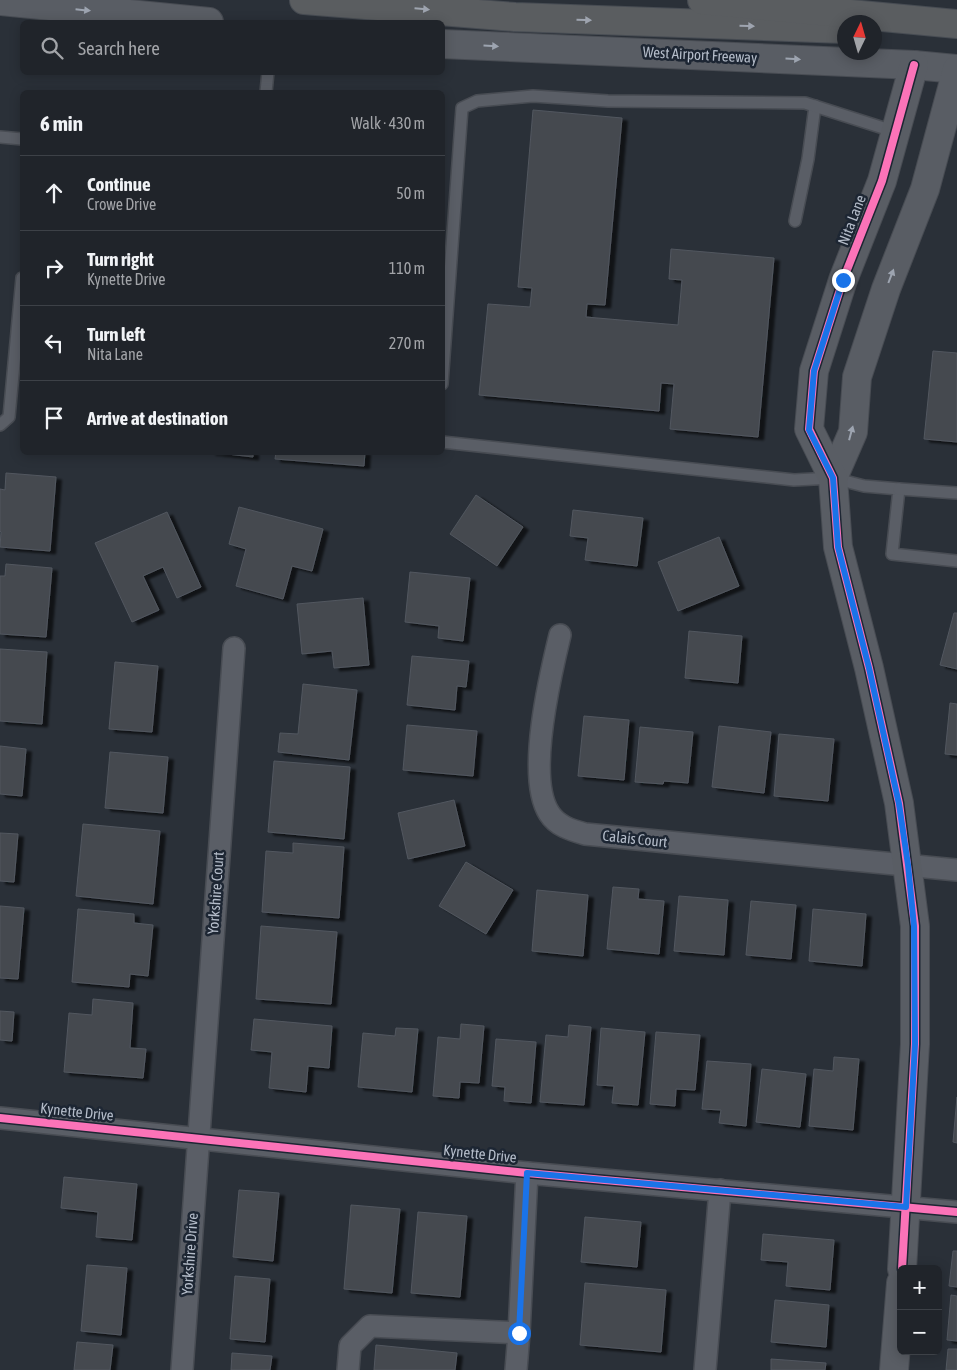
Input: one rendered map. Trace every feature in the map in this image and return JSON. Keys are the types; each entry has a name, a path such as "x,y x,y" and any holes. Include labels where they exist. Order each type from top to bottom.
{"highway":[{"path":"304,0 515,17 837,29"},
{"path":"702,0 957,24"},
{"path":"882,31 957,36"}],"street":[{"path":"0,1 189,20"},
{"name":"West Airport Freeway","path":"445,44 914,65 957,69"},
{"name":"Nita Lane","path":"902,1265 915,1044 914,926 908,865 899,804 869,668 838,547 833,478 809,430 814,371 843,280 882,181 914,65"},
{"name":"Nita Lane","path":"833,478 852,432 857,377 886,288 951,117 957,69"},
{"name":"Calais Court","path":"560,635 549,677 538,756 541,792 549,814 564,827 585,834 957,870"},
{"name":"Yorkshire Court","path":"199,1138 234,648"},
{"name":"Kynette Drive","path":"0,1118 527,1173 957,1212"},
{"name":"Yorkshire Drive","path":"182,1370 199,1138"},
{"path":"516,1370 527,1173"},
{"path":"705,1370 720,1190"},
{"path":"894,1370 899,1310"},
{"path":"348,1370 350,1346 370,1326 519,1333"}],"lane":[{"path":"266,90 268,75"},
{"path":"445,343 462,108 477,101 533,96 608,101 804,103 896,132"},
{"path":"795,222 808,159 815,106"},
{"path":"0,138 20,139"},
{"path":"4,421 20,294"},
{"path":"445,442 794,480 833,478 864,486 957,493"},
{"path":"899,488 892,554 957,561"}],"building":[{"path":"533,110 622,118 605,305 587,304 586,317 678,325 682,280 669,279 671,249 774,258 758,437 670,429 674,384 661,383 659,411 479,395 488,304 530,307 532,288 518,287"},
{"path":"933,351 957,353 957,442 924,439"},
{"path":"236,455 253,455 253,457"},
{"path":"276,455 365,455 364,466 275,459"},
{"path":"6,473 56,477 50,551 0,547 0,489 5,490"},
{"path":"476,495 523,527 497,566 450,534"},
{"path":"239,507 323,529 312,571 292,566 283,599 236,586 246,549 229,544"},
{"path":"573,510 643,518 637,566 585,560 588,538 570,536"},
{"path":"167,512 201,587 177,598 163,567 143,576 159,610 132,622 95,543"},
{"path":"719,537 739,586 678,611 658,562"},
{"path":"6,564 52,568 46,637 0,634 0,576 5,576"},
{"path":"410,572 470,578 463,641 438,638 439,626 405,622"},
{"path":"363,598 369,665 334,668 332,651 302,654 297,604"},
{"path":"954,613 957,613 957,669 940,665"},
{"path":"689,631 742,636 738,683 685,678"},
{"path":"0,649 47,652 42,724 0,721"},
{"path":"412,656 469,661 466,687 457,686 455,710 407,705"},
{"path":"115,662 158,666 152,732 109,729"},
{"path":"303,684 357,690 349,760 278,752 280,733 298,734"},
{"path":"950,703 957,704 957,755 945,754"},
{"path":"584,716 629,720 624,780 578,776"},
{"path":"407,725 477,731 473,776 403,770"},
{"path":"719,726 771,732 764,793 712,787"},
{"path":"640,727 693,732 688,783 664,781 663,784 635,782"},
{"path":"779,734 834,739 828,801 774,796"},
{"path":"0,746 26,749 22,796 0,794"},
{"path":"110,752 168,757 163,813 105,808"},
{"path":"274,761 350,767 344,839 268,832"},
{"path":"454,800 465,846 408,859 398,813"},
{"path":"83,824 160,831 153,904 76,896"},
{"path":"0,833 18,834 14,882 0,881"},
{"path":"293,843 344,847 339,918 262,912 266,851 293,853"},
{"path":"466,862 513,890 486,934 439,906"},
{"path":"613,887 639,889 638,899 664,901 659,954 607,949"},
{"path":"537,890 588,895 583,956 532,951"},
{"path":"679,896 728,900 724,955 674,951"},
{"path":"751,901 796,905 791,959 746,955"},
{"path":"0,906 24,908 18,979 0,978"},
{"path":"78,909 134,914 134,923 153,925 148,976 130,974 129,987 72,982"},
{"path":"813,909 866,914 862,966 809,961"},
{"path":"261,926 337,932 331,1004 256,999"},
{"path":"93,999 133,1003 130,1048 146,1049 143,1078 64,1072 69,1013 92,1015"},
{"path":"0,1011 14,1012 12,1041 0,1040"},
{"path":"254,1019 332,1026 329,1068 308,1066 306,1092 269,1088 272,1052 251,1050"},
{"path":"461,1024 484,1026 479,1083 460,1082 459,1098 433,1096 438,1037 460,1039"},
{"path":"569,1025 591,1027 584,1105 540,1102 546,1035 568,1037"},
{"path":"396,1028 418,1029 412,1092 358,1087 363,1033 395,1036"},
{"path":"601,1028 645,1032 638,1105 612,1103 614,1086 597,1085"},
{"path":"656,1032 700,1035 695,1090 676,1089 675,1106 650,1104"},
{"path":"496,1039 536,1042 531,1103 504,1101 505,1087 492,1086"},
{"path":"834,1057 859,1059 853,1130 809,1126 814,1069 833,1071"},
{"path":"707,1061 751,1064 746,1126 719,1123 721,1110 702,1109"},
{"path":"762,1069 806,1074 800,1127 756,1122"},
{"path":"957,1097 957,1143 953,1142"},
{"path":"64,1177 137,1184 132,1240 96,1237 98,1212 61,1208"},
{"path":"239,1190 279,1193 273,1261 233,1257"},
{"path":"351,1205 400,1209 392,1293 344,1289"},
{"path":"418,1212 467,1216 460,1297 411,1293"},
{"path":"585,1217 641,1222 637,1267 581,1262"},
{"path":"763,1234 834,1240 830,1290 786,1286 788,1262 761,1260"},
{"path":"953,1251 957,1251 957,1287 949,1286"},
{"path":"87,1265 127,1268 121,1335 81,1331"},
{"path":"235,1276 270,1279 265,1342 230,1339"},
{"path":"585,1283 666,1290 661,1352 580,1345"},
{"path":"951,1295 957,1296 957,1341 947,1340"},
{"path":"775,1300 829,1305 826,1347 771,1342"},
{"path":"77,1342 113,1345 110,1370 74,1370"},
{"path":"376,1345 457,1353 455,1370 374,1370"},
{"path":"948,1349 957,1349 957,1370 946,1370"},
{"path":"232,1353 272,1356 270,1370 231,1370"},
{"path":"771,1359 826,1363 825,1370 771,1370"}],"cycle path":[{"path":"902,1265 915,1044 915,926 899,803 869,668 838,547 833,478 809,429 814,371 843,280 882,181 914,65"},
{"path":"0,1118 527,1173 957,1212"}],"route":[{"path":"519,1333 527,1173 906,1207 915,1044 914,926 908,865 899,804 869,668 838,547 833,478 809,430 814,371 843,280"}]}
